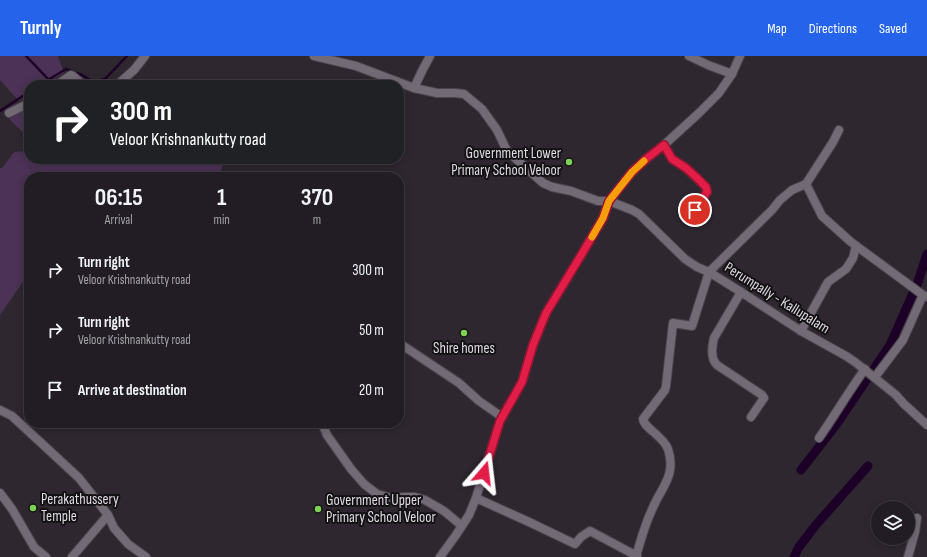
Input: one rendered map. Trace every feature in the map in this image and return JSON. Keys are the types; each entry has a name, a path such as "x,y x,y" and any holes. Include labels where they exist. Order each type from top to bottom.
{"street":[{"path":"122,80 134,70 145,56"},
{"name":"Perumpally - Kallupalam","path":"314,56 356,66 393,80"},
{"path":"414,88 430,56"},
{"path":"689,56 732,74"},
{"path":"440,557 456,536 476,498 500,421 522,382 533,345 546,313 603,218 609,201 632,172 664,145 719,93 732,74 740,56"},
{"path":"64,80 71,75 77,80"},
{"name":"Perumpally - Kallupalam","path":"404,84 437,93 464,94 482,109 497,130 506,151 543,183 598,201 609,201 639,214 686,259 697,267 709,272 800,331 846,356 865,369 896,395 927,425"},
{"path":"9,113 24,106"},
{"path":"476,498 575,544 581,537 590,531 637,556 651,511 668,481 671,469 668,448 662,439 646,426 643,419 665,390 673,323 692,326 709,272 772,210 780,200 792,190 806,184 839,130"},
{"path":"664,145 672,159 686,168 706,187 707,192 689,219"},
{"path":"806,184 822,216 856,246 920,293 903,340 875,377"},
{"path":"800,331 828,282 846,269 853,258 856,246"},
{"path":"741,292 714,338 712,358 717,365 762,395 764,398 751,417"},
{"path":"404,346 459,383 479,401 502,417"},
{"path":"819,438 865,369"},
{"path":"0,410 12,416 24,427"},
{"path":"25,428 79,478 108,515 114,528 128,544 146,557"},
{"path":"324,428 327,435 351,469 364,484 377,494 391,498 415,497 425,500 444,511 462,526"},
{"path":"0,493 12,509 34,547 46,557"},
{"path":"72,557 108,515"},
{"path":"908,557 917,518"}],"shaded area":[{"path":"0,56 58,56 64,73 53,80 24,80 24,98 19,101 0,80"},
{"path":"24,111 24,133 9,119"},
{"path":"24,151 24,164 223,164 220,172 24,172 24,280 0,315 0,168 2,168 14,152"}],"waterway":[{"path":"26,56 49,80"},
{"path":"102,80 106,78 127,56"},
{"path":"48,80 66,69 90,80"},
{"path":"0,111 24,95"},
{"path":"801,470 836,425 890,345 918,282 927,254"},
{"path":"794,557 799,547 815,526 868,466"}],"slow traffic":[{"path":"592,237 603,218 609,201 632,172 644,161"}],"place":[{"name":"Government Lower Primary School Veloor","path":"569,162"},
{"name":"Shire homes","path":"464,333"},
{"name":"Perakathussery Temple","path":"33,508"},
{"name":"Government Upper Primary School Veloor","path":"318,509"}],"route":[{"path":"484,473 500,421 522,382 533,345 546,313 603,218 609,201 623,183 646,159 664,145 672,159 686,168 706,187 707,192 695,210"}]}
